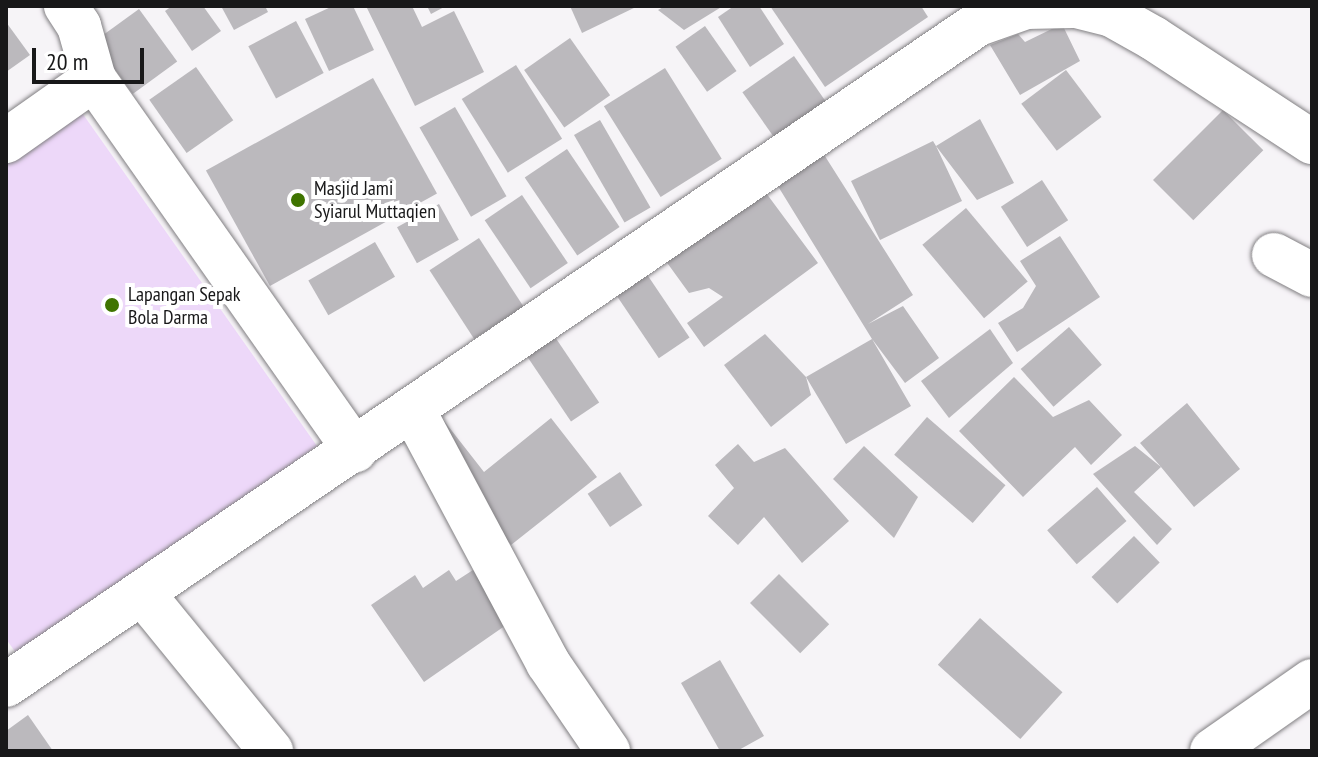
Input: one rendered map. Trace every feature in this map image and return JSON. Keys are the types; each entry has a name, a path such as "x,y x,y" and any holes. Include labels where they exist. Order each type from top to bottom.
{"street":[{"path":"66,6 79,26 94,79 355,450"},
{"path":"6,685 978,24 1026,7 1074,6 1112,15 1153,38 1312,142"},
{"path":"6,141 94,79"},
{"path":"1274,255 1312,275"},
{"path":"413,410 548,663 608,751"},
{"path":"143,594 271,751"},
{"path":"1212,751 1312,681"}],"shaded area":[{"name":"Lapangan Sepak Bola Darma","path":"80,110 317,446 19,657 6,639 6,163"}],"building":[{"path":"172,6 203,6 221,31 192,51 165,11"},
{"path":"221,6 265,6 268,12 234,30"},
{"path":"333,6 353,6 374,50 329,71 305,19"},
{"path":"366,6 412,6 422,27 454,11 484,72 415,106"},
{"path":"427,6 446,6 431,14"},
{"path":"570,6 638,6 582,33"},
{"path":"665,6 723,6 684,30 658,10"},
{"path":"734,6 759,6 784,44 750,67 718,17"},
{"path":"770,6 921,6 928,17 825,87"},
{"path":"139,9 177,62 133,94 95,41"},
{"path":"296,21 324,73 276,98 248,46"},
{"path":"6,22 30,55 6,72"},
{"path":"1062,24 1080,61 1020,95 990,45 1018,34 1025,42"},
{"path":"705,26 737,71 707,92 676,47"},
{"path":"570,38 610,95 564,127 524,70"},
{"path":"794,56 828,105 777,141 742,92"},
{"path":"516,65 562,139 508,173 462,99"},
{"path":"196,67 233,120 187,153 149,100"},
{"path":"665,68 722,159 661,197 604,106"},
{"path":"1066,70 1102,117 1057,151 1021,104"},
{"path":"373,78 437,193 270,286 206,171"},
{"path":"455,107 506,196 471,217 419,128"},
{"path":"1223,110 1263,150 1193,220 1153,180"},
{"path":"980,119 1014,183 977,200 936,146"},
{"path":"600,120 650,207 625,222 574,135"},
{"path":"933,141 962,201 880,240 851,181"},
{"path":"567,149 620,227 577,255 525,178"},
{"path":"823,153 913,295 868,324 903,306 939,358 905,383 872,339 776,183"},
{"path":"1042,180 1068,220 1027,247 1001,207"},
{"path":"758,182 818,263 704,347 687,323 723,297 709,288 689,293 660,253"},
{"path":"522,195 568,263 531,288 485,220"},
{"path":"439,204 459,240 417,263 397,227"},
{"path":"966,208 1028,282 984,318 922,245"},
{"path":"1060,236 1100,297 1017,352 998,323 1023,308 1036,286 1020,261"},
{"path":"479,238 524,307 474,339 430,270"},
{"path":"375,242 395,277 328,315 308,280"},
{"path":"642,267 690,337 659,358 611,288"},
{"path":"1069,327 1102,365 1054,407 1021,369"},
{"path":"990,329 1013,363 949,418 921,381"},
{"path":"765,334 806,377 811,395 771,427 724,365"},
{"path":"555,337 599,402 571,422 527,356"},
{"path":"872,339 911,406 846,444 806,377"},
{"path":"1014,377 1053,417 1089,400 1122,435 1091,465 1075,447 1023,497 959,431"},
{"path":"1187,403 1240,469 1194,507 1140,443"},
{"path":"441,417 484,472 551,418 597,477 511,545 430,444"},
{"path":"927,417 1005,485 973,523 894,455"},
{"path":"738,444 754,462 785,448 849,521 802,563 764,517 738,545 708,516 734,488 715,465"},
{"path":"864,446 918,497 894,538 833,479"},
{"path":"1135,446 1161,467 1134,492 1172,529 1157,545 1093,474"},
{"path":"620,472 642,505 610,527 588,494"},
{"path":"1097,487 1127,521 1077,564 1047,530"},
{"path":"1134,536 1160,563 1117,604 1092,577"},
{"path":"449,570 456,581 473,570 509,623 424,682 371,605 415,575 423,588"},
{"path":"779,574 829,624 800,653 750,603"},
{"path":"980,618 1062,692 1020,739 938,665"},
{"path":"720,660 764,736 737,751 720,751 681,683"},
{"path":"28,715 53,751 6,751 6,731"}],"place":[{"name":"Masjid Jami Syiarul Muttaqien","path":"298,200"},
{"name":"Lapangan Sepak Bola Darma","path":"112,305"}]}
